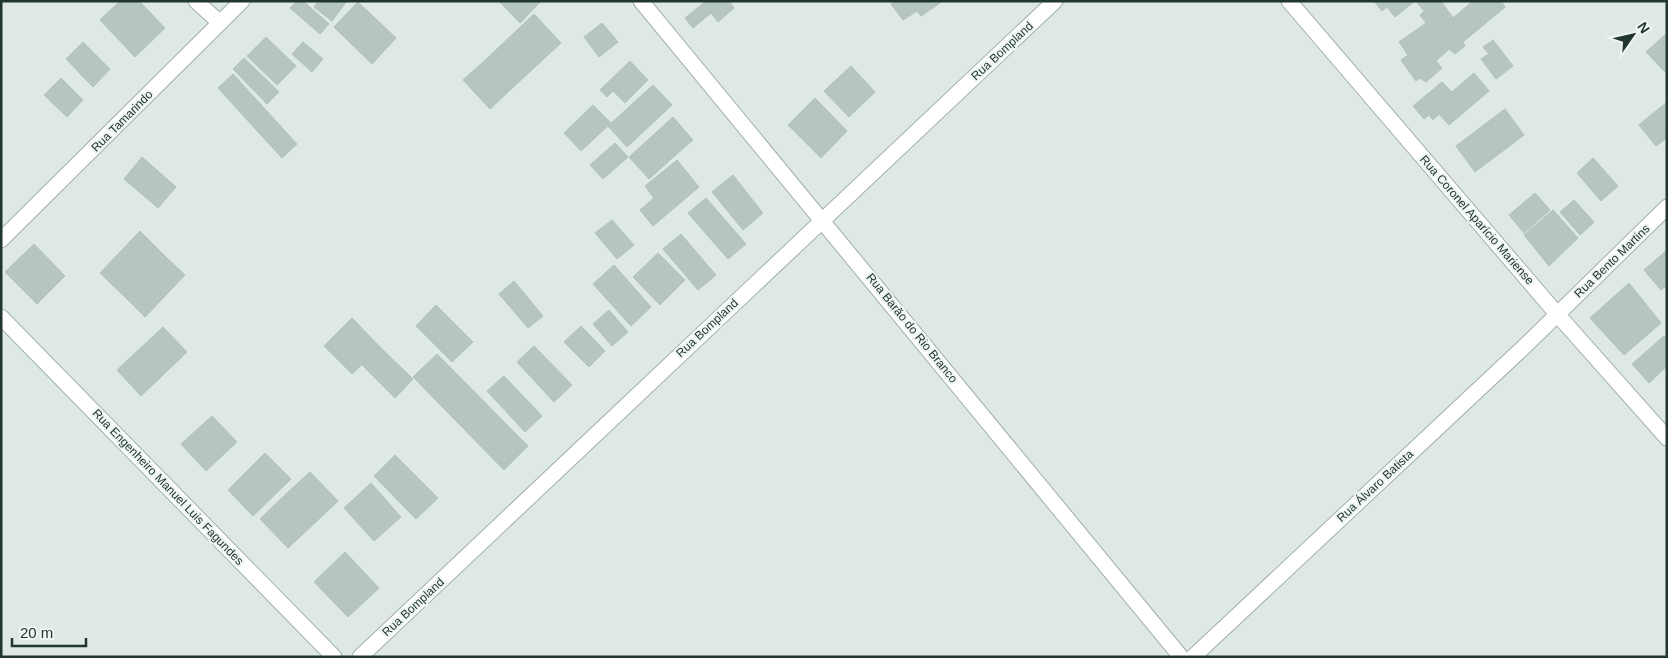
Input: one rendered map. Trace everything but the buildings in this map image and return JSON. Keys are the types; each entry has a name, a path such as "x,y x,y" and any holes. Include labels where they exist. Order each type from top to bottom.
{"street":[{"path":"196,1 220,23"},
{"name":"Rua Tamarindo","path":"1,240 242,1"},
{"name":"Rua Barão do Rio Branco","path":"641,1 1181,657"},
{"name":"Rua Bompland","path":"360,657 1055,1"},
{"name":"Rua Coronel Aparício Mariense","path":"1289,1 1557,314 1667,438"},
{"name":"Rua Bento Martins","path":"1557,314 1667,208"},
{"name":"Rua Álvaro Batista","path":"1193,657 1557,314"},
{"name":"Rua Engenheiro Manuel Luis Fagundes","path":"1,317 334,657"}]}
